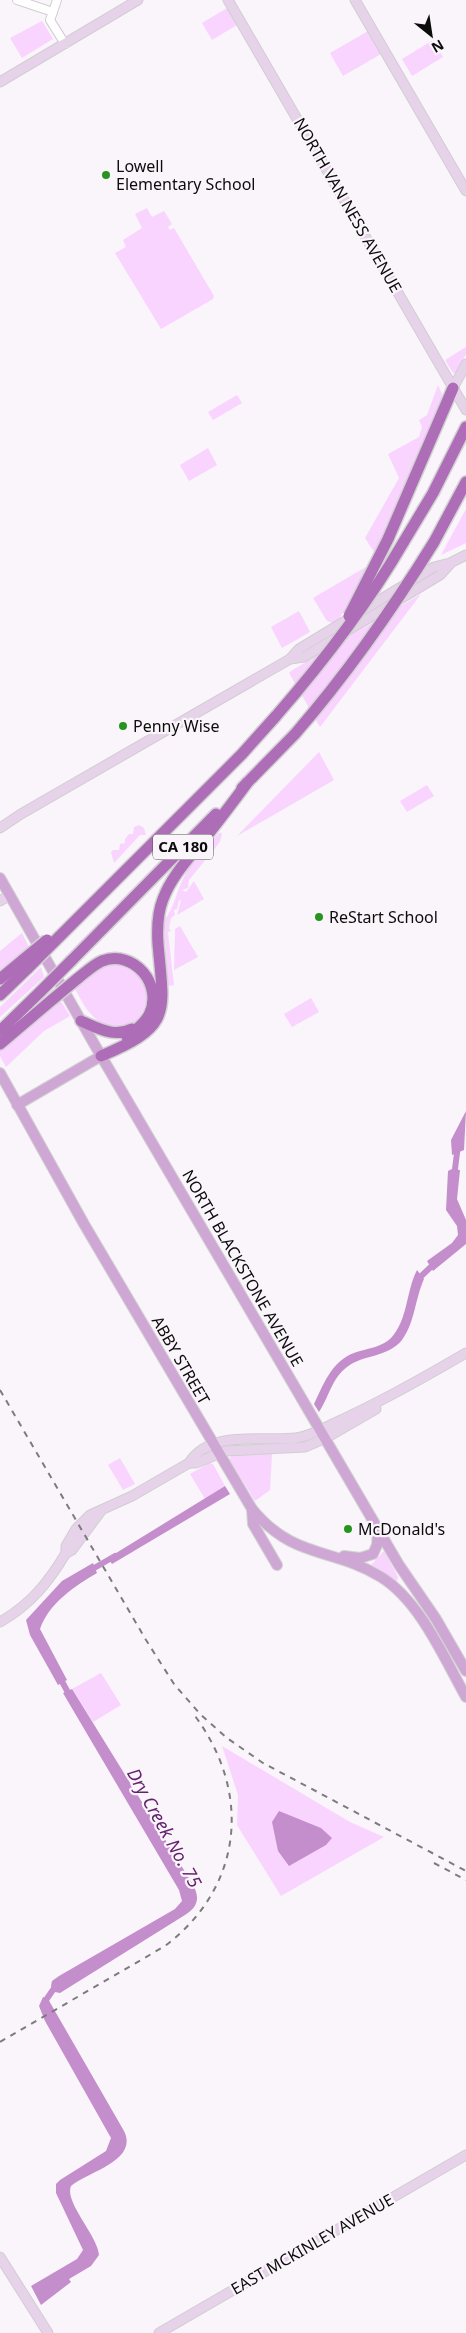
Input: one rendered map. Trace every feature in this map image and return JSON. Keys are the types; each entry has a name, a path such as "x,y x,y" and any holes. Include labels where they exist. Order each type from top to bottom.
{"highway":[{"path":"320,663 352,611 388,539 453,388"},
{"name":"CA 180","path":"0,996 26,963 242,754 320,663 364,606 403,543 432,493 466,427"},
{"name":"CA 180","path":"2,1036 41,990 295,734 361,653 402,594 434,542 466,482"},
{"path":"434,542 452,522 466,498"},
{"path":"102,1056 146,1032 158,1018 162,1010 163,994 158,928 163,897 177,873 248,783"},
{"path":"2,1036 54,999 102,961 116,959 132,963 146,976 152,989 151,1009 144,1022 102,1056"},
{"path":"0,979 26,963"},
{"path":"81,1021 117,1033 128,1032 144,1022"}],"main road":[{"path":"0,82 138,0"},
{"name":"NORTH VAN NESS AVENUE","path":"228,0 466,410"},
{"path":"355,0 466,192"},
{"path":"453,388 466,364"},
{"path":"0,828 21,814 290,659 299,649 434,567 450,563 466,555"},
{"path":"0,822 21,814"},
{"name":"NORTH BLACKSTONE AVENUE","path":"0,878 81,1021 378,1528 466,1671"},
{"path":"0,901 10,895"},
{"path":"17,1104 102,1056"},
{"name":"ABBY STREET","path":"0,1073 215,1449 252,1509 274,1531 304,1549 368,1570 400,1592 420,1618 466,1697"},
{"path":"0,1622 21,1609 36,1596 66,1553 66,1546 79,1525 94,1512 102,1511 189,1464 193,1457 215,1449 231,1440 296,1438 323,1434 361,1418 390,1397 466,1353"},
{"path":"252,1509 253,1524 276,1565"},
{"path":"304,1549 347,1557 368,1557 376,1549 378,1528"},
{"name":"EAST MCKINLEY AVENUE","path":"159,2333 466,2155"},
{"path":"0,2257 48,2333"}],"street":[{"path":"17,0 53,12"},
{"path":"57,0 50,20 65,44"}],"shaded area":[{"path":"227,8 237,25 212,40 202,23"},
{"path":"42,21 53,39 22,58 10,38"},
{"path":"368,31 381,54 343,76 330,53"},
{"path":"433,40 443,57 412,76 402,59"},
{"path":"147,208 152,217 164,211 172,224 168,227 170,230 174,228 214,296 213,299 161,329 115,253 126,247 123,240 142,228 135,214"},
{"path":"466,347 466,354 456,373 453,373 445,360"},
{"path":"438,385 442,394 440,405 376,555 365,538 399,478 388,454 419,437 422,427 419,420 427,415"},
{"path":"237,395 242,403 213,420 208,412"},
{"path":"208,448 217,465 189,481 180,465"},
{"path":"466,509 466,543 441,555"},
{"path":"371,564 339,619 333,623 327,621 313,598"},
{"path":"421,594 320,727 289,673"},
{"path":"299,611 310,632 282,648 271,627"},
{"path":"319,752 334,780 237,836"},
{"path":"427,785 434,796 407,812 400,801"},
{"path":"139,825 144,828 146,835 140,835 114,863 111,852 119,850 120,844 125,843 125,839 129,834 133,834 134,827"},
{"path":"219,833 222,833 220,842 189,880 188,888 182,890 186,892 194,881 204,899 177,915 181,901 179,900 177,909 174,910 175,915 171,918 169,928 171,931 168,932 174,985 169,986 167,981 164,920 171,910 187,871 195,859"},
{"path":"180,926 198,957 174,970 175,929"},
{"path":"22,933 29,947 0,973 0,951"},
{"path":"110,964 130,968 142,978 147,991 145,1005 138,1018 127,1026 113,1028 96,1019 86,1008 74,987 98,968"},
{"path":"41,967 44,977 0,1017 0,1007"},
{"path":"311,998 319,1012 292,1027 284,1014"},
{"path":"58,1000 70,1016 44,1031 6,1067 0,1056 0,1049"},
{"path":"466,1111 464,1150 452,1155 451,1140"},
{"path":"452,1169 460,1170 457,1199 466,1220 466,1244 433,1271 427,1261 452,1243 458,1235 457,1226 446,1210 448,1171"},
{"path":"417,1270 424,1279 410,1326 402,1340 389,1350 354,1363 342,1371 334,1382 319,1412 314,1404 326,1379 336,1365 351,1354 384,1343 397,1331"},
{"path":"272,1454 270,1490 255,1501 229,1459 231,1456"},
{"path":"120,1458 135,1484 123,1490 108,1465"},
{"path":"209,1463 213,1464 225,1486 205,1499 190,1474"},
{"path":"225,1486 230,1494 112,1564 108,1558"},
{"path":"384,1551 398,1577 397,1581 371,1565"},
{"path":"93,1563 97,1573 56,1603 40,1629 67,1680 58,1685 30,1635 26,1620 62,1581"},
{"path":"101,1673 121,1705 93,1722 72,1689"},
{"path":"72,1689 192,1883 197,1901 190,1912 60,1993 55,1992 51,1986 52,1981 175,1909 182,1901 179,1890 63,1693"},
{"path":"222,1746 350,1822 384,1837 281,1896 237,1825 238,1795"},
{"path":"279,1811 321,1828 332,1838 326,1845 289,1866 278,1851 272,1822"},
{"path":"43,1997 48,1999 124,2131 127,2141 124,2150 118,2158 71,2186 72,2201 93,2238 99,2255 91,2266 69,2279 71,2282 41,2305 31,2286 77,2259 83,2250 56,2193 56,2184 106,2151 111,2138 45,2021 39,2006"}],"waterway":[{"name":"Dry Creek No. 75","path":"454,1177 458,1145"},
{"name":"Dry Creek No. 75","path":"417,1280 435,1263"},
{"name":"Dry Creek No. 75","path":"89,1571 115,1556"},
{"name":"Dry Creek No. 75","path":"59,1676 71,1698"},
{"name":"Dry Creek No. 75","path":"47,2006 46,2000 57,1984"}],"railway":[{"path":"0,1390 146,1640 174,1684 200,1714 227,1738 263,1763 466,1871"},
{"path":"0,2042 165,1946 191,1922 211,1896 224,1868 231,1838 231,1807 225,1776 213,1746 195,1716"},
{"path":"434,1863 466,1880"}],"place":[{"name":"Lowell Elementary School","path":"106,175"},
{"name":"Penny Wise","path":"123,726"},
{"name":"ReStart School","path":"319,917"},
{"name":"McDonald's","path":"348,1529"}]}
